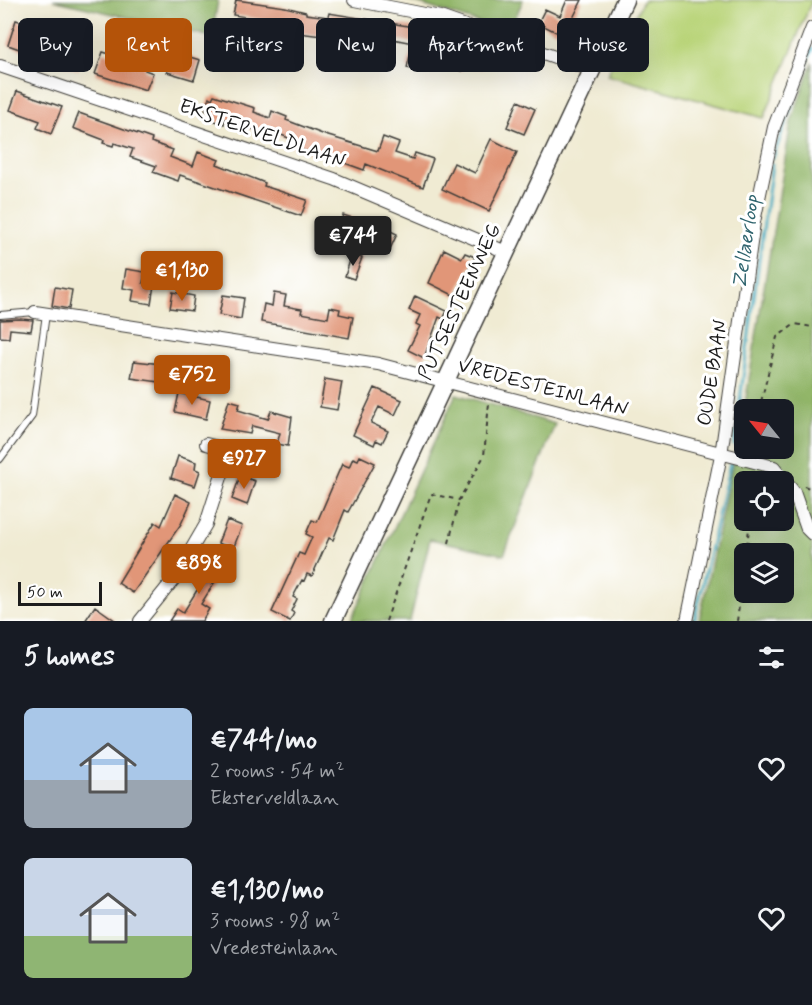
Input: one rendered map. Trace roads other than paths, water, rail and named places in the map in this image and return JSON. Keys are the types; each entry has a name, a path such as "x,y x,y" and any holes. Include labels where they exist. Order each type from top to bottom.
{"main road":[{"name":"PUTSESTEENWEG","path":"617,18 625,0"},
{"name":"PUTSESTEENWEG","path":"333,621 591,72"}],"street":[{"path":"354,0 440,17 557,58"},
{"name":"OUDE BAAN","path":"687,621 721,454 754,222 774,128 812,28"},
{"name":"EKSTERVELDLAAN","path":"0,66 334,179 506,252"},
{"name":"VREDESTEINLAAN","path":"41,313 378,364 774,467 794,492 807,529 812,534"},
{"path":"206,444 251,455"},
{"path":"142,620 174,579 206,524 230,449"}],"lane":[{"path":"0,315 41,313 32,416 0,459"}],"waterway":[{"name":"Zellaerloop","path":"773,158 812,49"},
{"name":"Zellaerloop","path":"740,399 772,164"},
{"name":"Zellaerloop","path":"694,621 730,464"}]}
